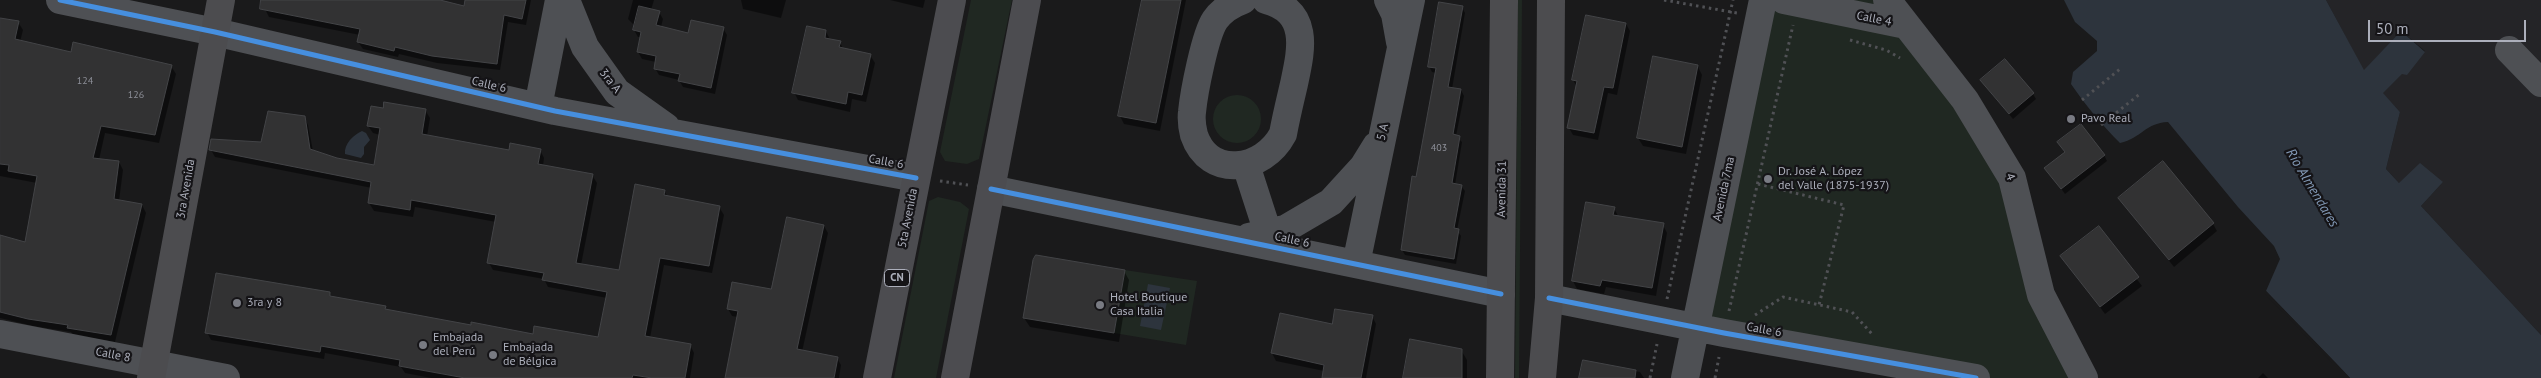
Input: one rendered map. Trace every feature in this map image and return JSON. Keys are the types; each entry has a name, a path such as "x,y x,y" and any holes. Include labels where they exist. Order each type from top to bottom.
{"highway":[{"name":"5ta Avenida","path":"877,378 952,0"},
{"path":"955,378 1027,0"}],"main road":[{"name":"3ra Avenida","path":"152,371 221,0"},
{"path":"1495,0 1503,68"},
{"name":"Avenida 31","path":"1500,378 1504,0"},
{"path":"1532,378 1535,0"},
{"path":"1542,378 1549,298 1551,0"}],"street":[{"name":"Calle 6","path":"60,0 215,32 538,107 916,178"},
{"path":"538,107 559,0"},
{"name":"3ra A","path":"566,0 584,47 617,92 661,126 713,140"},
{"path":"1243,0 1223,10 1210,31 1191,119 1195,137 1210,156 1234,165 1246,165 1269,154 1283,134 1302,46 1296,23 1289,13 1280,6 1266,0"},
{"path":"1388,0 1395,14 1401,49"},
{"name":"5 A","path":"1356,264 1411,0"},
{"name":"Avenida 7ma","path":"1685,378 1763,0"},
{"name":"4","path":"1887,0 1965,100 2012,178 2041,295 2084,378"},
{"name":"Calle 4","path":"1791,2 1906,25"},
{"path":"2509,50 2541,83"},
{"name":"Calle 6","path":"1240,239 1285,229 1331,202 1363,167 1383,134"},
{"path":"1246,165 1268,233"},
{"name":"Calle 6","path":"991,189 1501,294"},
{"name":"Calle 6","path":"1549,298 1724,333 1976,378"},
{"name":"Calle 8","path":"0,334 152,371 226,378"}],"path":[{"path":"1664,0 1730,12"},
{"path":"1650,378 1733,0"},
{"path":"1715,378 1758,184 1791,2"},
{"path":"2082,100 2120,69"},
{"path":"2101,124 2141,94"},
{"path":"1758,184 1844,205 1819,305"},
{"path":"1724,333 1783,297 1852,312 1896,364"}],"shaded area":[{"path":"971,0 1012,0 979,159 967,164 945,161 940,152"},
{"path":"1518,0 1522,0 1519,378 1515,378"},
{"path":"1763,0 1887,0 1965,100 2084,378 1976,378 1695,327"},
{"path":"2326,0 2541,0 2541,335 2421,206 2443,182 2399,183 2386,169 2400,112 2382,93 2425,51 2401,31 2364,71"},
{"path":"1232,95 1242,95 1254,102 1261,114 1261,124 1254,136 1242,143 1232,143 1224,139 1217,132 1213,124 1213,114 1217,106 1224,99"},
{"path":"938,197 960,202 969,209 936,378 894,378 929,201"},
{"path":"1125,270 1197,281 1186,345 1114,333"}],"water":[{"name":"Río Almendares","path":"2064,0 2326,0 2364,70 2401,31 2425,52 2407,75 2402,74 2383,93 2400,112 2386,169 2399,183 2420,163 2443,182 2421,206 2541,335 2541,378 2350,378 2266,291 2280,259 2274,246 2238,207 2168,122 2154,125 2134,138 2120,143 2082,100 2071,84 2073,72 2097,51 2097,41 2075,22"},
{"path":"362,131 366,133 370,140 364,147 364,154 361,158 345,154 350,140"},
{"path":"1148,284 1170,288 1161,330 1140,326"}],"pier":[{"path":"2266,291 2350,378 2347,378 2264,293"}],"building":[{"path":"261,0 440,0 464,6 465,0 526,0 522,19 504,15 497,64 432,56 395,47 394,51 357,42 360,29 260,9"},
{"path":"1142,0 1181,0 1156,123 1118,116"},
{"path":"1439,2 1463,6 1448,87 1461,89 1453,134 1460,136 1452,183 1462,185 1454,228 1459,229 1454,259 1401,250 1412,176 1416,177 1436,68 1428,67"},
{"path":"639,6 660,11 656,25 688,33 691,20 724,27 711,88 678,81 680,74 654,69 656,56 637,52 641,32 633,30"},
{"path":"1586,15 1626,23 1613,88 1604,87 1594,133 1567,128 1577,81 1572,80"},
{"path":"0,18 19,21 15,39 71,52 73,42 172,65 155,135 101,126 93,158 119,161 114,199 142,204 111,335 67,328 68,325 28,319 0,312 0,235 25,242 37,176 8,171 9,165 0,164"},
{"path":"807,26 826,30 825,38 841,41 839,47 871,54 862,95 848,92 846,104 792,93"},
{"path":"1653,56 1698,65 1682,147 1637,138"},
{"path":"2005,59 2034,93 2009,114 1980,80"},
{"path":"384,102 426,109 422,134 509,150 510,143 541,149 538,164 593,174 576,263 619,270 635,184 665,190 664,195 720,206 709,266 660,258 645,336 691,344 685,378 652,378 633,375 632,378 465,378 399,366 400,360 321,346 320,352 205,333 216,273 330,292 330,296 386,306 385,309 471,325 471,322 533,334 534,326 598,337 607,292 542,280 544,273 487,263 496,215 411,200 410,210 368,203 371,182 209,150 211,139 261,142 268,111 305,116 310,149 337,158 374,165 380,128 367,126 371,106 383,108"},
{"path":"2081,124 2105,155 2061,189 2044,168 2065,152 2057,142"},
{"path":"2163,161 2214,223 2169,260 2118,198"},
{"path":"1586,202 1615,207 1613,215 1664,223 1652,288 1602,280 1600,286 1572,281"},
{"path":"787,217 824,225 797,349 838,357 834,378 725,378 738,311 727,309 732,282 771,289"},
{"path":"2099,226 2139,277 2100,307 2060,256"},
{"path":"1036,255 1125,270 1114,333 1023,318 1033,260"},
{"path":"1335,309 1373,315 1361,378 1322,378 1324,365 1271,353 1280,313 1332,324"},
{"path":"1410,339 1462,349 1462,378 1403,378"},
{"path":"1583,360 1636,370 1635,378 1579,378"}],"cycle path":[{"path":"60,0 215,32 555,111 916,178"},
{"path":"991,189 1501,294"},
{"path":"1549,298 1724,333 1976,378"}],"place":[{"name":"Pavo Real","path":"2071,119"},
{"name":"Dr. José A. López del Valle (1875-1937)","path":"1768,179"},
{"name":"3ra y 8","path":"237,303"},
{"name":"Hotel Boutique Casa Italia","path":"1100,305"},
{"name":"Embajada del Perú","path":"423,345"},
{"name":"Embajada de Bélgica","path":"493,355"}]}
